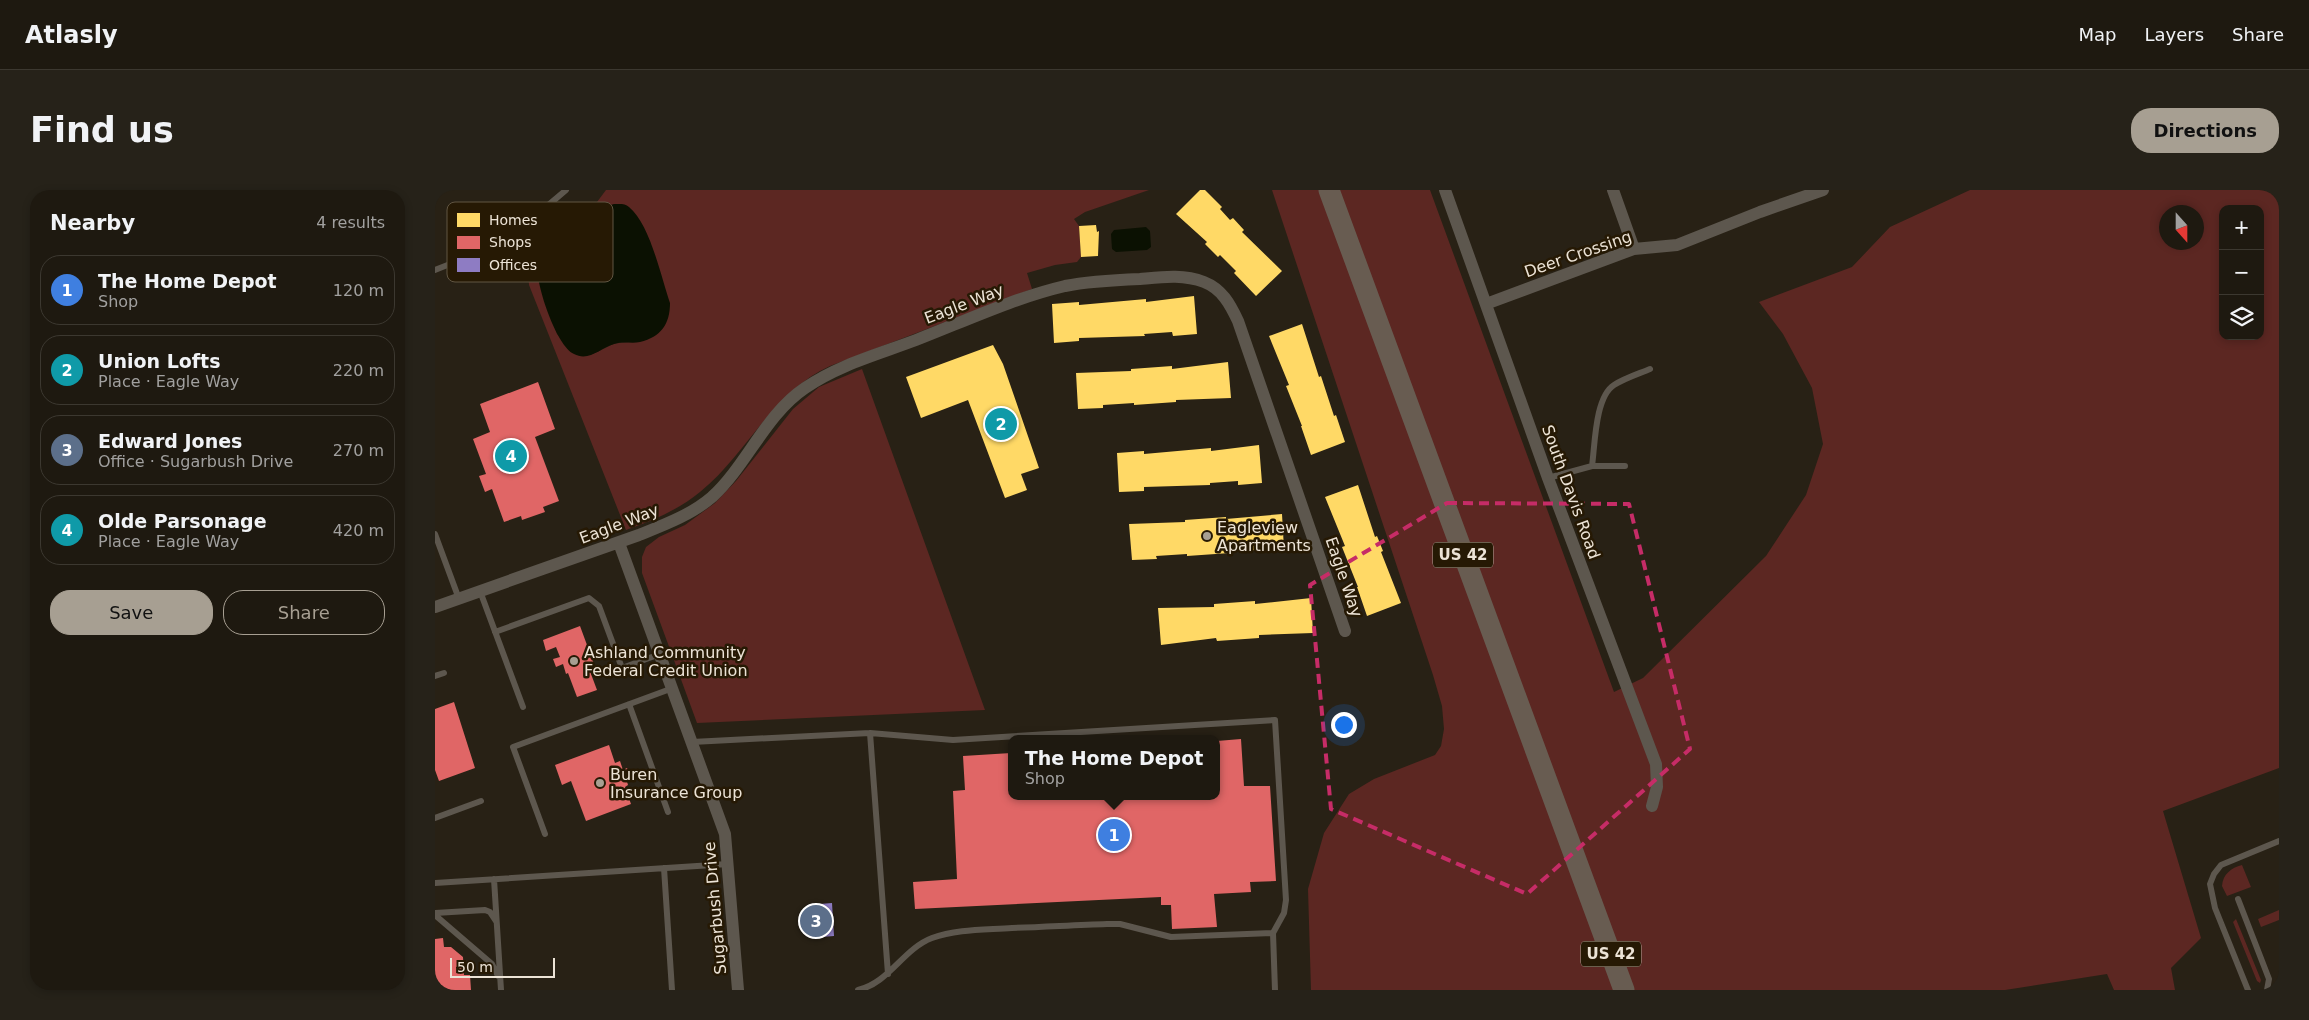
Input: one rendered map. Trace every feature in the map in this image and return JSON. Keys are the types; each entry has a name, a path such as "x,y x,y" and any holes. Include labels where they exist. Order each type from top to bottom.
{"main road":[{"name":"US 42","path":"1329,190 1624,990"}],"street":[{"name":"South Davis Road","path":"1445,190 1548,478 1656,764 1657,787 1652,806"},
{"path":"1613,190 1634,249"},
{"name":"Deer Crossing","path":"1486,304 1634,249 1677,245 1823,190"},
{"name":"Eagle Way","path":"435,607 619,543 665,525 699,507 727,480 767,426 783,408 802,390 833,371 1013,303 1065,286 1089,282 1187,278 1205,283 1223,296 1238,321 1345,631"},
{"name":"Sugarbush Drive","path":"619,543 725,834 738,990"}],"lane":[{"path":"552,202 566,190"},
{"path":"435,270 447,264"},
{"path":"1592,466 1598,418 1607,392 1613,386 1650,369"},
{"path":"1548,478 1592,466 1625,466"},
{"path":"435,534 459,599"},
{"path":"479,591 523,707"},
{"path":"495,632 589,598 599,606 622,668 660,654"},
{"path":"435,676 444,673"},
{"path":"545,834 513,747 673,688"},
{"path":"629,704 668,812"},
{"path":"1034,735 1275,720 1286,900 1284,913 1273,933 1275,990"},
{"path":"692,742 870,733 953,740 1008,737"},
{"path":"870,733 888,974"},
{"path":"435,818 481,801"},
{"path":"2248,990 2215,908 2210,884 2214,874 2221,865 2279,841"},
{"path":"435,883 729,864"},
{"path":"664,868 672,990"},
{"path":"494,879 501,988"},
{"path":"2238,899 2269,979 2267,990"},
{"path":"435,914 485,910 490,912 497,923"},
{"path":"435,914 492,964 497,972 501,988"},
{"path":"858,990 875,984 919,945 931,938 968,931 1120,924 1171,938 1273,933"}],"highlighted area":[{"path":"1447,503 1629,504 1690,749 1527,894 1331,809 1310,585"}],"shaded area":[{"path":"606,190 1149,190 1085,212 1074,219 1079,226 1081,257 1077,262 1055,265 1027,273 1032,289 830,366 809,378 776,407 732,460 700,492 665,514 626,530 529,282 540,282 557,334 583,356 595,353 614,344 639,342 651,249 650,241 613,219 613,202 597,202"},
{"path":"1272,190 1325,190 1620,990 1311,990 1308,889 1324,833 1349,794 1374,779 1435,755 1441,746 1444,729 1442,706 1433,675"},
{"path":"1332,190 1430,190 1614,692 1643,678 1766,556 1806,495 1823,444 1812,388 1783,334 1759,302 1852,267 1890,227 1970,190 2279,190 2279,768 2163,811 2201,938 2171,968 2175,990 2114,990 2107,974 2005,990 1629,990"},
{"path":"613,204 627,206 643,226 654,252 670,303 670,310 666,323 654,337 637,343 617,343 594,354 579,356 567,348 560,338 547,310 539,282 613,282"},
{"path":"1146,227 1150,231 1151,247 1147,250 1116,252 1112,249 1111,234 1114,230"},
{"path":"862,369 985,710 697,723 642,573 642,557 646,547 659,537 685,525 715,503 736,481 793,409 819,387"},
{"path":"2242,865 2251,887 2227,896 2222,886 2224,878 2231,870"},
{"path":"2279,910 2279,920 2261,927 2258,919"},
{"path":"2236,919 2261,980 2260,983 2257,981 2233,922"}],"building: Homes":[{"path":"1200,190 1205,190 1222,207 1220,209 1230,220 1233,218 1244,230 1242,232 1282,271 1256,296 1234,273 1236,271 1220,255 1218,257 1205,244 1207,242 1176,214"},
{"path":"1096,225 1097,232 1099,231 1098,256 1081,257 1079,226"},
{"path":"1194,296 1197,334 1173,336 1172,332 1144,334 1145,336 1079,338 1079,341 1054,343 1052,304 1079,302 1079,305 1146,299 1146,302"},
{"path":"1302,324 1319,377 1321,376 1345,442 1311,455 1286,386 1289,385 1269,336"},
{"path":"993,345 1003,364 1039,468 1021,474 1027,490 1005,498 968,400 921,418 906,377"},
{"path":"1228,362 1231,398 1176,400 1176,402 1134,405 1134,403 1103,405 1103,408 1078,409 1076,373 1131,371 1131,369 1172,366 1172,369"},
{"name":"Eagleview Apartments","path":"1259,445 1262,483 1238,485 1238,481 1210,483 1210,485 1144,487 1144,491 1119,492 1117,453 1144,451 1144,454 1211,448 1211,451"},
{"name":"Eagleview Apartments","path":"1358,485 1375,537 1377,536 1383,551 1381,552 1401,603 1367,616 1342,547 1345,546 1325,497"},
{"name":"Eagleview Apartments","path":"1282,514 1284,549 1230,551 1230,553 1187,556 1187,554 1156,556 1157,559 1132,560 1129,524 1185,522 1185,520 1226,517 1226,519"},
{"name":"Eagleview Apartments","path":"1311,598 1313,633 1259,635 1259,638 1217,641 1216,638 1161,645 1158,608 1214,607 1214,604 1255,601 1255,604"}],"building: Shops":[{"path":"538,382 555,429 535,437 559,501 543,507 545,512 522,520 521,516 504,522 492,489 485,492 479,476 486,474 473,439 490,432 480,404"},
{"name":"Ashland Community Federal Credit Union","path":"580,626 594,664 588,666 597,690 577,697 563,664 556,667 553,659 560,657 556,647 546,651 543,640"},
{"path":"454,702 475,768 439,781 435,770 435,709"},
{"path":"1241,739 1244,786 1270,786 1276,881 1250,882 1251,892 1214,894 1217,927 1172,929 1171,905 1161,905 1161,897 915,909 913,882 957,879 953,791 965,790 963,756 1008,753 1008,800 1220,800 1220,741"},
{"name":"Buren Insurance Group","path":"609,745 615,763 620,761 623,770 627,768 631,776 626,778 628,785 625,787 631,804 586,821 571,781 562,785 555,765"},
{"path":"443,938 444,947 451,947 463,957 464,975 470,975 471,990 435,990 435,939"}],"building: Offices":[{"path":"832,903 834,936 810,938 809,929 806,926 799,926 799,917 805,917 805,913 808,913 807,905"}],"place":[{"name":"Union Lofts","path":"1001,424"},
{"name":"Olde Parsonage","path":"511,456"},
{"name":"Eagleview Apartments","path":"1207,536"},
{"name":"Ashland Community Federal Credit Union","path":"574,661"},
{"name":"Buren Insurance Group","path":"600,783"},
{"name":"The Home Depot","path":"1114,835"},
{"name":"Edward Jones","path":"816,921"}]}
